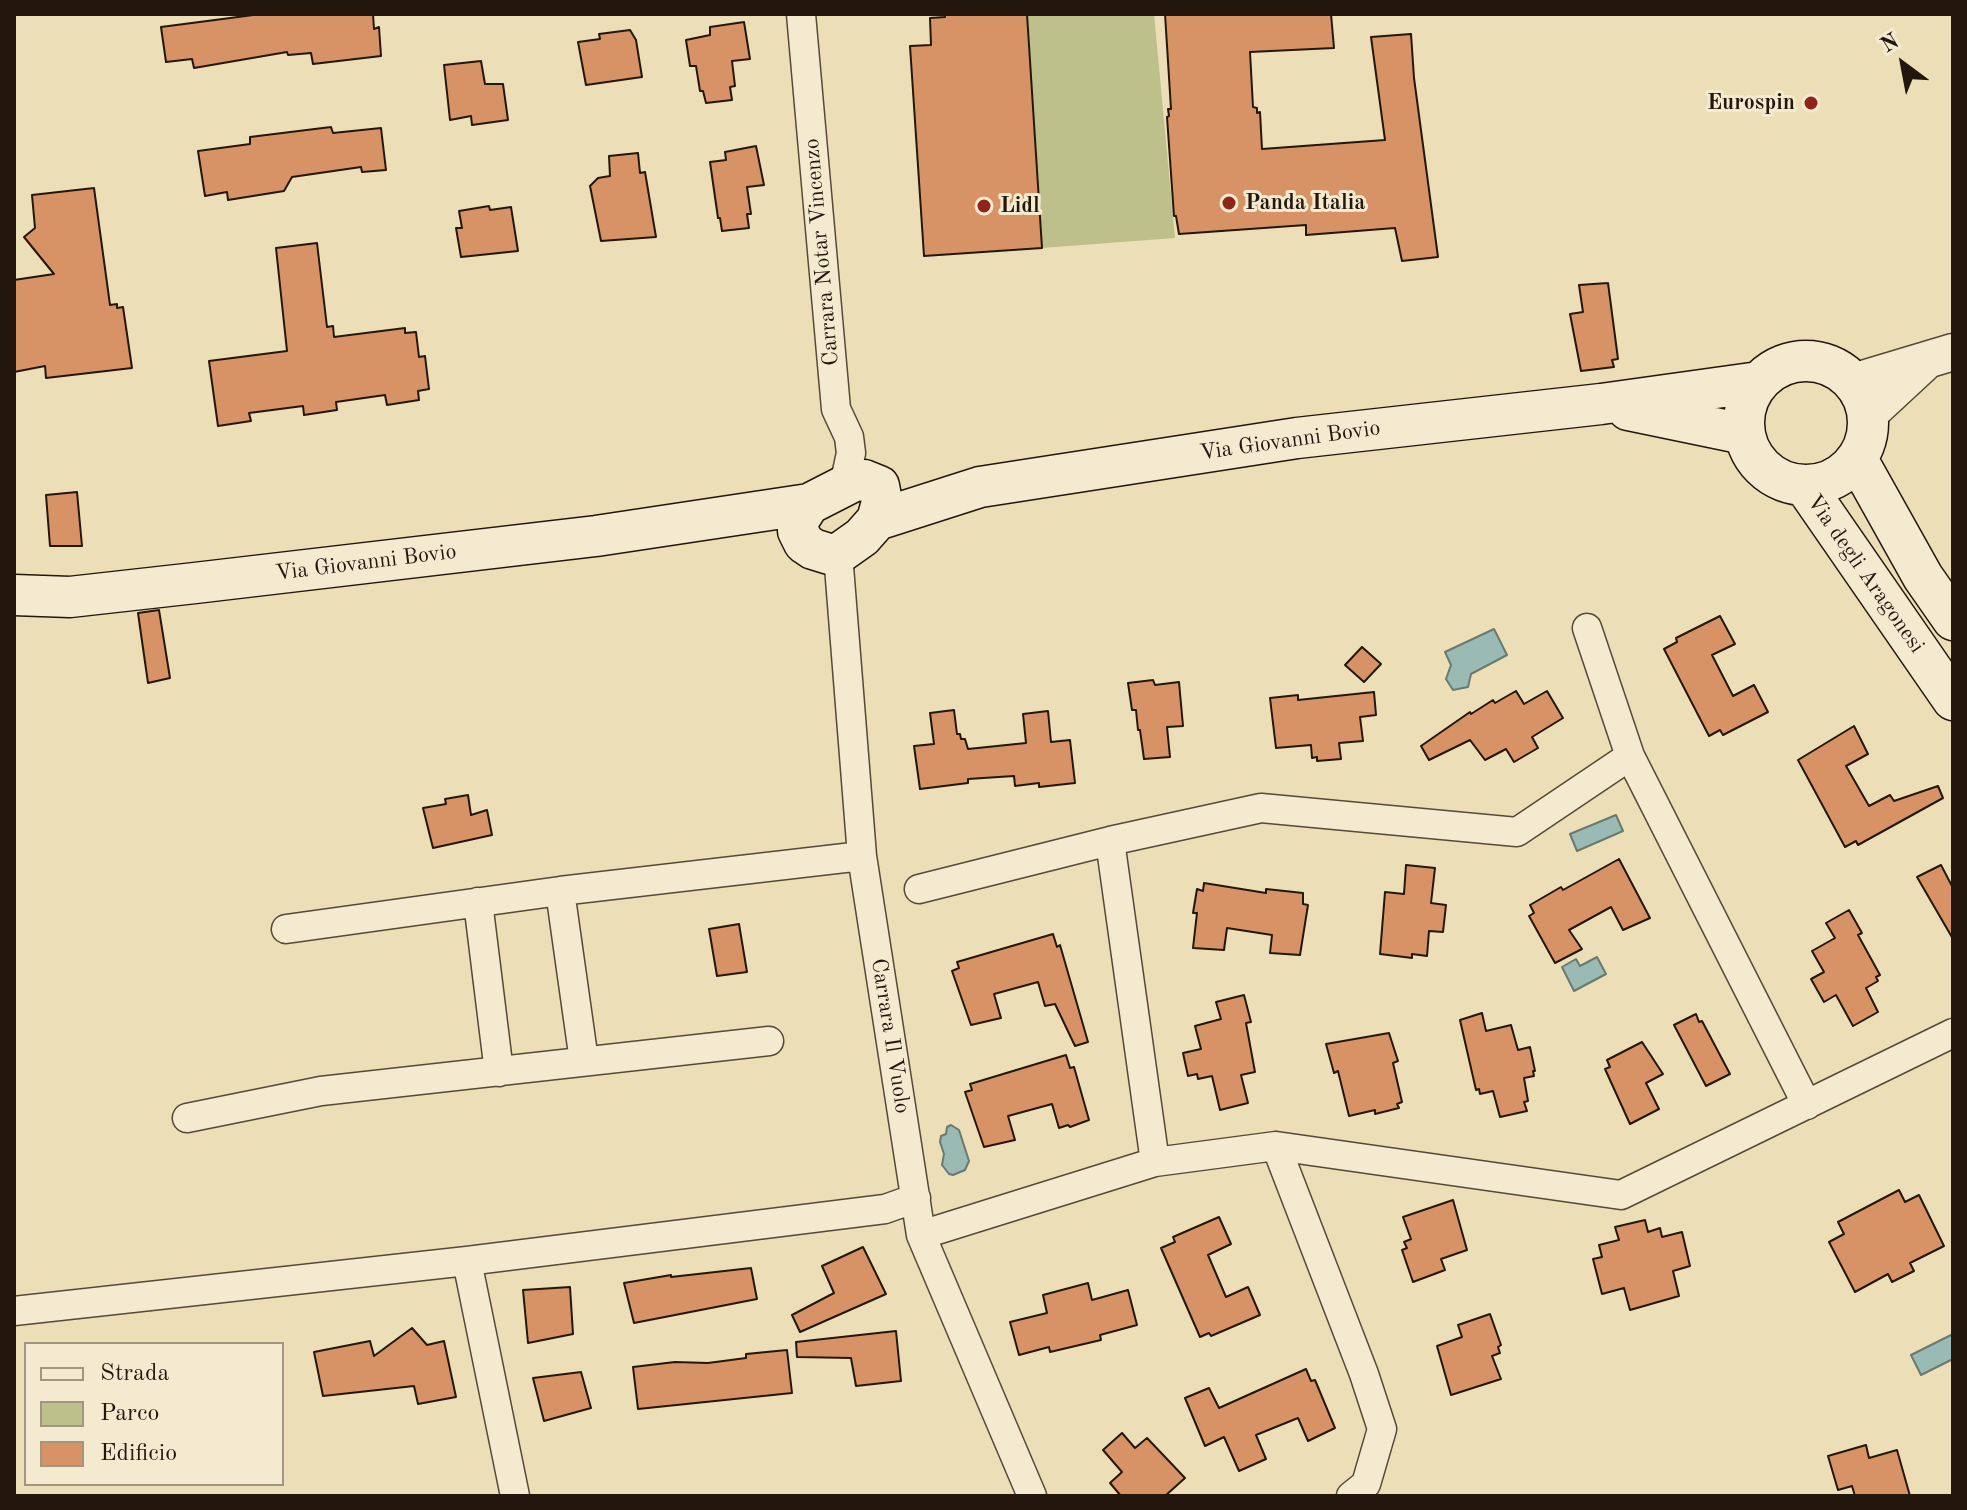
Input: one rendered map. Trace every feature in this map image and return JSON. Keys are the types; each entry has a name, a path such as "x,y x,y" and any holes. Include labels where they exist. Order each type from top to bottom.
{"main road":[{"name":"Via Giovanni Bovio","path":"867,497 980,487 1297,438 1601,404 1759,382 1775,368 1795,362 1816,362 1836,369 1860,399"},
{"path":"1759,382 1745,406 1744,434 1751,454 1765,471 1783,482 1805,486 1825,483 1843,474 1857,459 1868,431 1860,399"},
{"name":"Via Giovanni Bovio","path":"1601,404 1744,434"},
{"name":"Via degli Aragonesi","path":"1857,459 1923,577 1953,620"},
{"name":"Via degli Aragonesi","path":"1805,486 1953,700"},
{"path":"817,534 867,497"},
{"path":"817,534 862,537 867,497"},
{"name":"Via Giovanni Bovio","path":"14,595 70,597 717,519 817,534"}],"street":[{"name":"Carrara Notar Vincenzo","path":"801,14 836,409 849,437 851,453 867,497"},
{"path":"1860,399 1941,355"},
{"name":"Carrara Il Vuolo","path":"817,534 862,856 921,1235 1032,1496"},
{"path":"1587,628 1630,756 1807,1105"},
{"path":"919,889 1110,841 1261,808 1517,832 1630,756"},
{"path":"1110,841 1155,1162"},
{"path":"286,929 560,891 862,856"},
{"path":"560,891 584,1061"},
{"path":"478,902 499,1072"},
{"path":"921,1235 1155,1162 1276,1146 1621,1195 1953,1033"},
{"path":"187,1118 321,1091 769,1041"},
{"path":"1276,1146 1364,1374 1382,1429 1366,1484 1351,1496"},
{"path":"14,1311 467,1261 885,1209 916,1198"},
{"path":"467,1261 515,1496"}],"green space":[{"path":"1027,14 1154,14 1175,238 1042,248"}],"water":[{"path":"1494,629 1507,655 1471,674 1468,687 1453,690 1446,679 1451,665 1445,652"},
{"path":"1616,815 1623,831 1577,851 1570,834"},
{"path":"1597,957 1606,974 1574,991 1562,967 1576,959 1580,966"},
{"path":"951,1125 959,1130 969,1161 965,1170 953,1175 942,1165 944,1154 940,1142 941,1136"},
{"path":"1953,1334 1953,1359 1921,1375 1911,1355"}],"building":[{"path":"261,14 373,14 374,29 379,27 381,56 313,64 311,53 288,55 287,52 194,68 192,59 166,62 161,27"},
{"path":"944,14 1027,14 1042,248 924,256 910,46 931,45 930,18 945,17"},
{"path":"1165,14 1331,14 1334,48 1250,52 1253,107 1257,108 1257,113 1260,112 1262,149 1385,140 1371,37 1411,34 1438,257 1402,261 1395,228 1306,235 1306,225 1179,234 1174,216 1167,117 1168,109 1171,109"},
{"path":"744,22 750,59 732,61 735,86 730,87 732,100 706,103 703,91 700,91 696,66 690,66 686,40 710,35 710,27"},
{"path":"630,30 636,40 642,77 586,85 578,42 600,39 599,34"},
{"path":"481,61 485,84 503,84 508,120 472,125 471,116 450,120 444,65"},
{"path":"331,127 333,133 381,128 386,170 362,172 361,167 292,177 284,191 228,200 227,192 205,196 198,151 250,144 250,137"},
{"path":"756,146 764,185 747,187 751,214 747,214 749,228 722,231 710,162 726,160 725,152"},
{"path":"638,153 640,173 645,172 656,237 601,241 590,186 598,178 610,176 609,156"},
{"path":"94,188 110,305 123,307 132,368 46,378 45,366 14,372 14,280 54,274 24,237 35,228 32,195"},
{"path":"489,206 490,210 511,207 518,251 461,257 456,228 462,228 459,211"},
{"path":"317,243 327,327 333,326 334,337 405,328 405,333 416,332 419,357 425,356 429,389 418,391 419,400 387,405 385,395 336,402 337,410 304,415 303,406 249,413 251,421 218,426 209,361 287,351 276,248"},
{"path":"1608,283 1618,359 1612,360 1614,367 1581,371 1570,314 1583,312 1579,285"},
{"path":"77,492 82,546 50,546 46,495"},
{"path":"159,610 170,678 148,683 138,613"},
{"path":"1720,616 1735,644 1712,655 1733,696 1754,685 1768,712 1723,735 1720,730 1709,736 1664,649 1677,642 1676,638"},
{"path":"1362,647 1381,664 1364,682 1345,665"},
{"path":"1153,680 1155,685 1179,682 1183,726 1167,727 1170,757 1144,759 1128,683"},
{"path":"1516,691 1524,704 1547,691 1563,718 1532,737 1538,748 1514,762 1506,749 1485,760 1470,740 1429,760 1421,746 1470,712"},
{"path":"1374,692 1376,715 1360,717 1363,741 1339,743 1341,759 1317,761 1317,757 1312,758 1311,745 1276,748 1270,698 1298,695 1298,700"},
{"path":"954,710 957,734 965,739 968,749 1026,743 1023,714 1048,711 1051,742 1070,740 1075,783 1015,786 1014,776 968,779 968,783 920,789 914,746 934,744 930,713"},
{"path":"1854,726 1868,754 1846,766 1869,806 1890,795 1894,801 1938,786 1943,798 1858,845 1856,841 1845,847 1798,760"},
{"path":"468,795 471,815 487,810 492,835 433,848 423,808 446,804 445,799"},
{"path":"1619,859 1650,918 1623,930 1611,907 1569,930 1582,949 1555,963 1529,916 1534,913 1530,905"},
{"path":"1406,865 1435,868 1431,903 1446,905 1443,932 1429,931 1427,956 1412,954 1412,958 1380,954 1385,892 1404,894"},
{"path":"1941,865 1953,888 1953,939 1917,877"},
{"path":"1204,883 1266,893 1266,889 1303,893 1303,904 1308,905 1300,955 1270,953 1272,935 1227,928 1224,950 1193,948 1197,889 1203,891"},
{"path":"1849,910 1862,933 1858,935 1880,975 1876,977 1878,981 1866,988 1878,1012 1853,1026 1836,995 1824,1002 1811,979 1824,972 1812,951 1835,938 1826,923"},
{"path":"739,924 747,972 717,976 709,929"},
{"path":"1053,934 1057,947 1060,945 1088,1042 1075,1046 1055,1004 1045,1006 1038,982 994,994 1001,1018 971,1025 952,971 959,968 957,962"},
{"path":"1244,995 1251,1022 1246,1023 1255,1072 1241,1075 1248,1103 1220,1110 1212,1076 1198,1079 1197,1074 1188,1076 1183,1053 1201,1049 1195,1026 1221,1019 1216,1002"},
{"path":"1482,1013 1486,1031 1511,1025 1518,1050 1530,1047 1535,1071 1534,1076 1524,1078 1527,1111 1500,1117 1493,1091 1480,1094 1479,1089 1476,1090 1460,1020"},
{"path":"1696,1014 1730,1074 1706,1086 1674,1025"},
{"path":"1389,1033 1398,1061 1393,1063 1402,1102 1397,1104 1399,1108 1349,1116 1338,1071 1334,1073 1326,1044"},
{"path":"1642,1042 1663,1074 1646,1083 1659,1109 1630,1124 1605,1069 1610,1067 1607,1060"},
{"path":"1066,1055 1070,1068 1074,1067 1089,1120 1059,1128 1052,1104 1008,1116 1015,1140 984,1147 965,1092 972,1090 970,1084"},
{"path":"1899,1190 1905,1202 1919,1195 1944,1246 1910,1263 1914,1271 1892,1282 1888,1274 1855,1292 1829,1242 1844,1234 1838,1222"},
{"path":"1453,1200 1467,1250 1441,1259 1445,1270 1413,1282 1402,1250 1407,1248 1404,1242 1411,1239 1403,1217"},
{"path":"1219,1217 1231,1244 1208,1255 1226,1297 1248,1287 1260,1315 1211,1336 1209,1333 1200,1337 1161,1248 1175,1242 1173,1237"},
{"path":"1645,1220 1648,1232 1660,1228 1662,1237 1682,1232 1690,1266 1673,1271 1679,1296 1630,1310 1624,1288 1602,1294 1593,1259 1602,1257 1599,1245 1619,1240 1615,1227"},
{"path":"863,1247 886,1294 800,1332 792,1315 834,1293 822,1266"},
{"path":"751,1268 757,1299 634,1323 624,1283 671,1275"},
{"path":"1088,1283 1092,1300 1128,1290 1137,1325 1100,1335 1101,1340 1050,1352 1049,1347 1019,1355 1010,1322 1047,1313 1043,1295"},
{"path":"570,1287 573,1334 528,1343 523,1290"},
{"path":"1490,1314 1501,1345 1498,1347 1500,1353 1492,1356 1501,1379 1451,1395 1437,1346 1462,1337 1458,1325"},
{"path":"412,1328 427,1345 444,1341 456,1397 418,1404 414,1386 323,1396 314,1352 370,1341 374,1356"},
{"path":"896,1331 901,1381 856,1386 851,1358 797,1357 796,1342"},
{"path":"787,1350 792,1393 638,1409 633,1367 675,1362 708,1363 746,1358 746,1354"},
{"path":"1306,1369 1311,1381 1315,1380 1335,1428 1308,1441 1298,1418 1256,1435 1266,1459 1239,1471 1224,1437 1205,1446 1185,1398 1209,1388 1219,1408"},
{"path":"581,1372 591,1408 544,1421 533,1378"},
{"path":"1122,1433 1135,1448 1147,1438 1185,1478 1165,1496 1121,1496 1110,1483 1122,1472 1103,1450"},
{"path":"1866,1445 1869,1458 1897,1450 1910,1496 1855,1496 1852,1486 1838,1490 1828,1456"}],"place":[{"name":"Eurospin","path":"1811,103"},
{"name":"Panda Italia","path":"1229,203"},
{"name":"Lidl","path":"984,206"}]}
